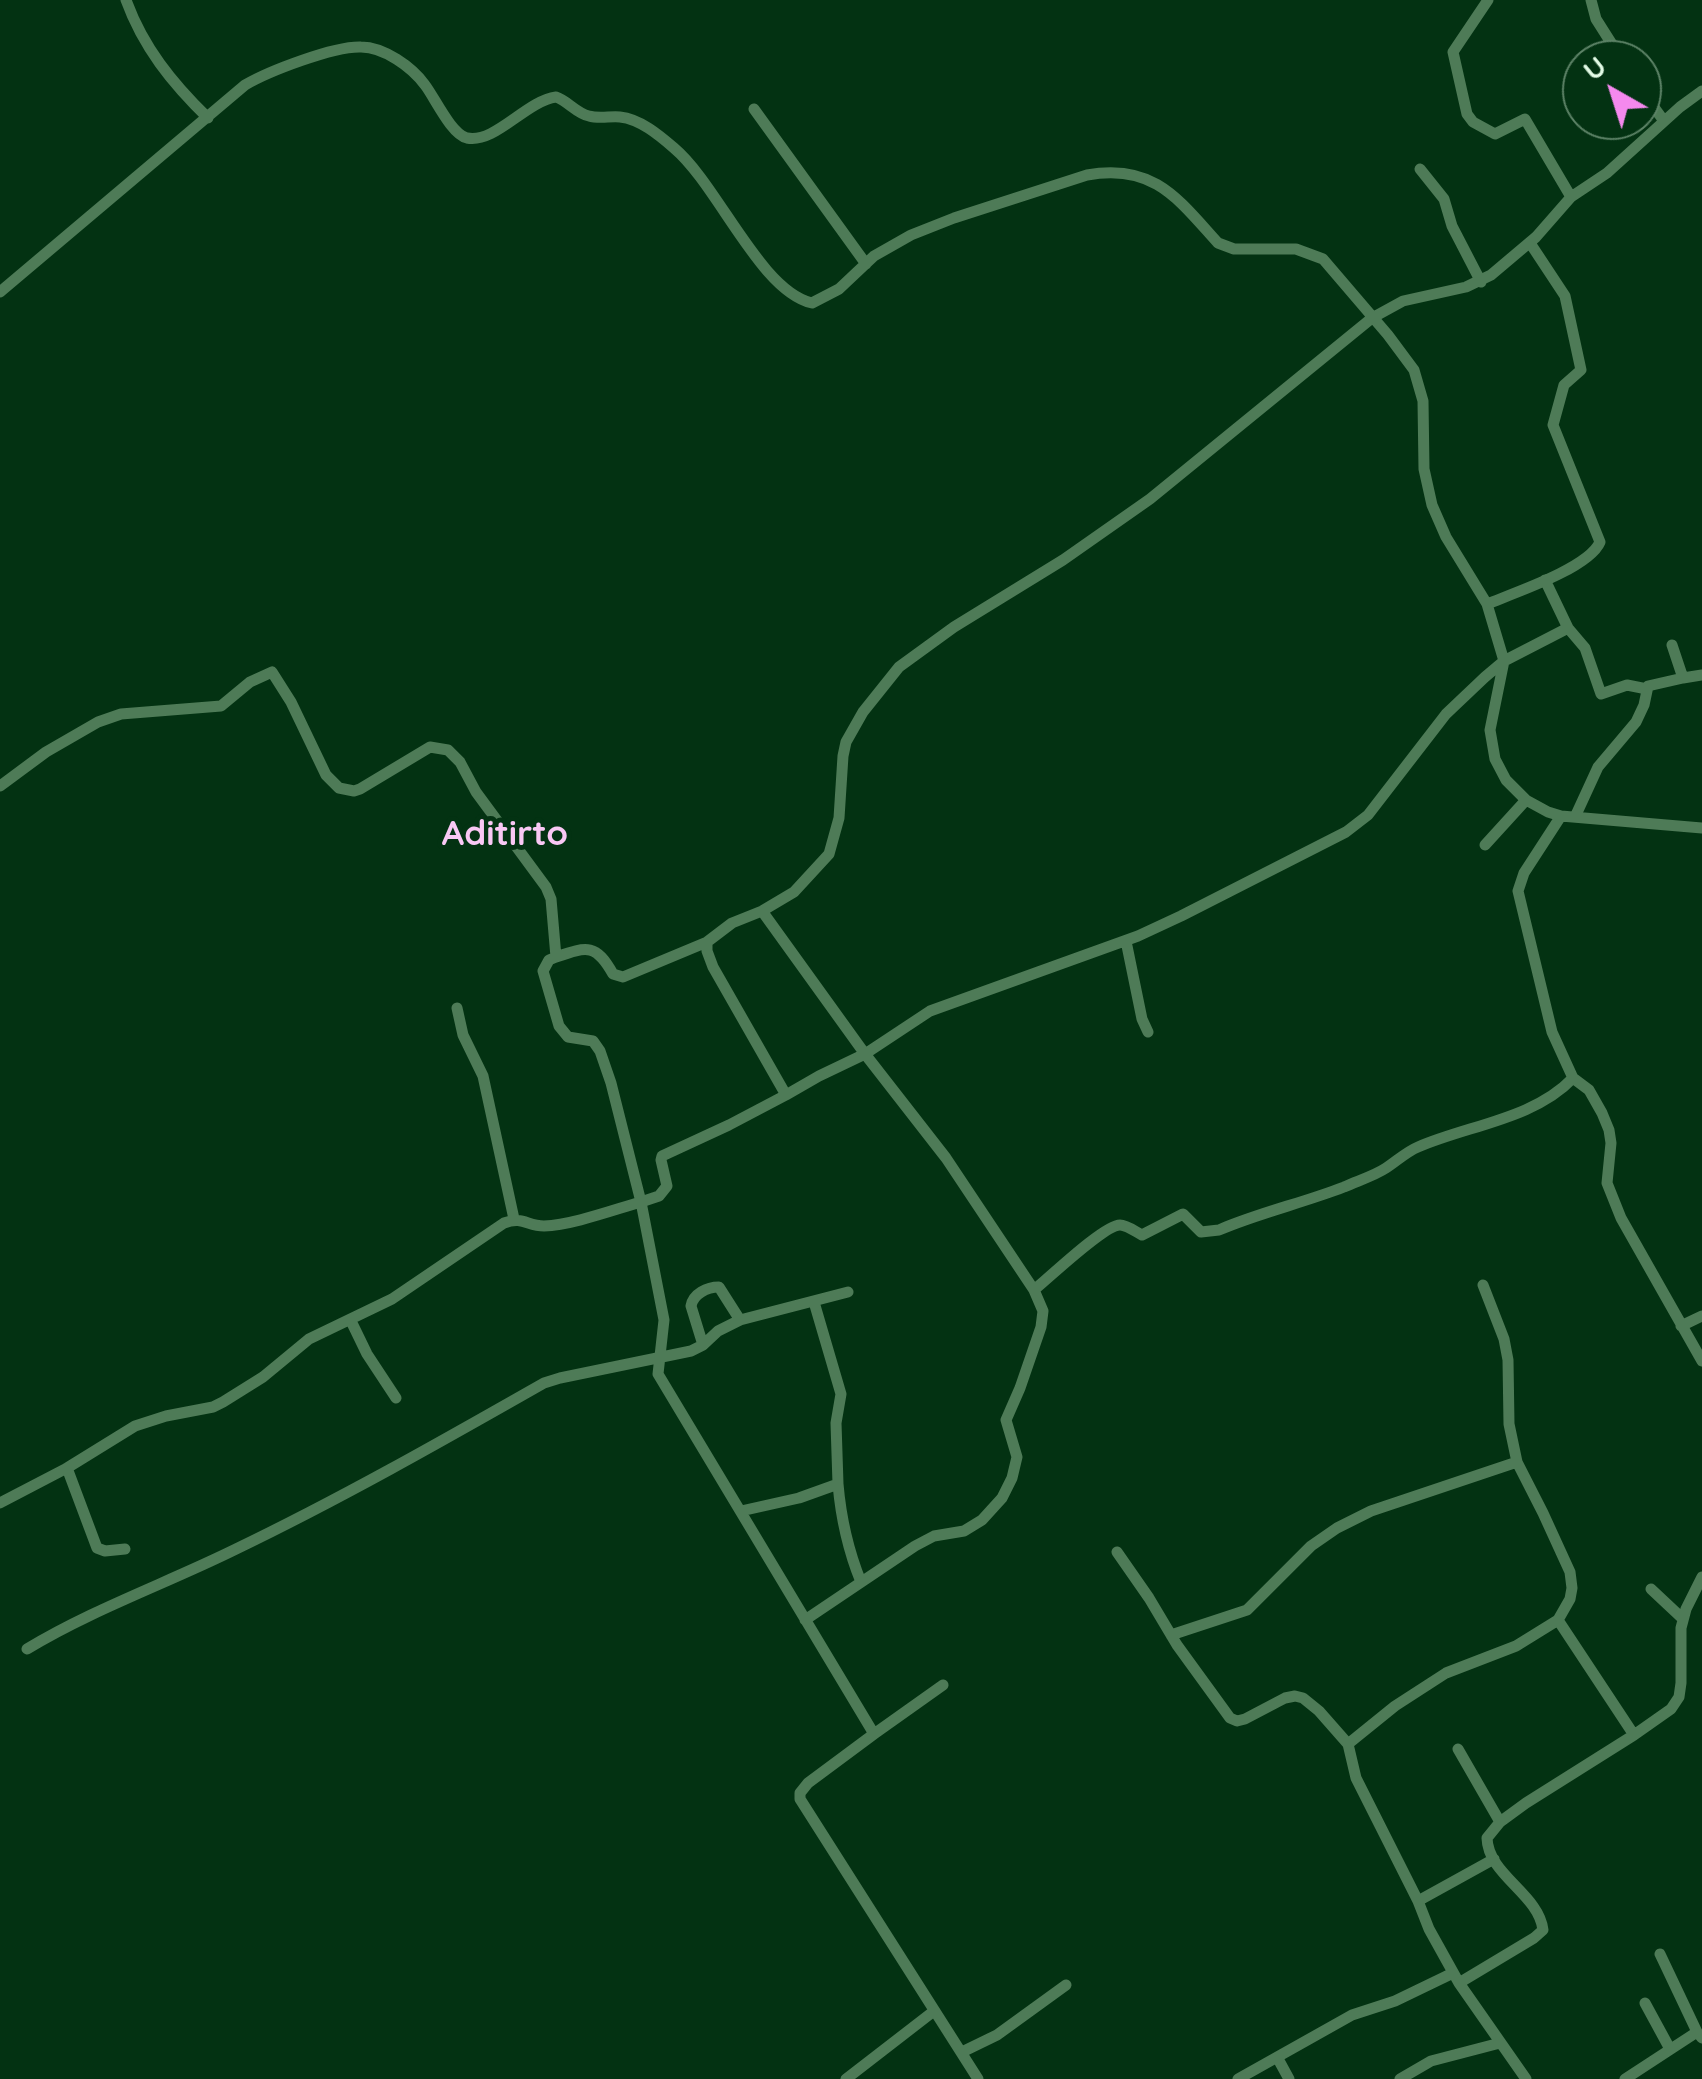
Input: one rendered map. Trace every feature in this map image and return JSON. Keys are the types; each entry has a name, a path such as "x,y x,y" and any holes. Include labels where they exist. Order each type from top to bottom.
{"street":[{"path":"126,0 152,54 208,118"},
{"path":"1488,0 1453,52 1466,114 1495,134 1525,120 1571,197"},
{"path":"1591,0 1596,19 1609,40"},
{"path":"0,292 245,85 275,70 360,46 373,48 411,70 465,138 492,132 531,106 556,97 590,117 623,117 641,124 688,162 783,288 812,303 839,288 884,249 943,222 1087,176 1106,172 1144,177 1185,206 1224,247 1296,248 1316,254 1327,262 1414,370 1423,401 1424,470 1432,504 1446,537 1487,604 1504,661 1490,730 1500,772 1526,800 1568,817 1702,828"},
{"path":"874,1734 661,1381 658,1360 664,1320 641,1202 611,1082 593,1041 568,1037 562,1032 543,971 549,960 556,957 593,950 601,954 614,974 623,977 706,942 732,922 762,911 794,892 829,854 838,818 846,742 863,712 900,667 954,627 1063,560 1150,499 1372,318 1412,298 1480,282 1530,243 1571,197 1608,172 1702,92"},
{"path":"754,109 866,264"},
{"path":"1420,168 1442,195 1452,226 1480,282"},
{"path":"1487,604 1590,556 1600,542 1553,425 1564,385 1580,370 1578,347 1563,290 1530,243"},
{"path":"1545,580 1568,628 1585,648 1602,695 1627,684 1647,689"},
{"path":"0,1503 135,1426 223,1402 272,1370 309,1339 406,1291 484,1236 514,1220 547,1226 659,1196 666,1186 661,1160 666,1153 730,1126 865,1054 930,1012 1126,941 1337,837 1360,822 1446,714 1504,661 1568,628"},
{"path":"1672,645 1683,678"},
{"path":"0,786 46,752 98,722 121,714 221,706 250,682 272,672 291,702 320,767 339,788 360,789 430,747 454,755 482,802 546,887 553,910 556,957"},
{"path":"1702,674 1650,684 1636,722 1612,748 1568,817 1524,873 1518,892 1552,1032 1573,1078 1588,1090 1602,1113 1611,1143 1608,1190 1702,1361"},
{"path":"1484,846 1526,800"},
{"path":"762,911 946,1158 1034,1290 1043,1311 1041,1328 1008,1412 1007,1427 1017,1457 1002,1498 968,1530 934,1536 896,1556 806,1620"},
{"path":"1126,941 1148,1032"},
{"path":"706,942 713,967 786,1096"},
{"path":"457,1008 463,1035 482,1076 514,1220"},
{"path":"1034,1290 1116,1225 1142,1235 1183,1214 1201,1232 1219,1230 1384,1170 1418,1147 1550,1097 1573,1078"},
{"path":"1348,1744 1395,1706 1446,1674 1516,1646 1558,1620 1570,1599 1568,1567 1516,1462 1509,1424 1508,1360 1483,1285"},
{"path":"703,1345 691,1306 696,1296 708,1288 719,1287 740,1320"},
{"path":"27,1649 236,1550 544,1383 692,1351 740,1320 848,1292"},
{"path":"814,1302 841,1394 836,1423 840,1512 861,1582"},
{"path":"1681,1326 1702,1316"},
{"path":"351,1321 396,1398"},
{"path":"1171,1634 1247,1610 1312,1546 1352,1520 1516,1462"},
{"path":"67,1468 98,1548 125,1549"},
{"path":"741,1510 799,1498 838,1484"},
{"path":"1117,1552 1230,1718 1245,1719 1294,1696 1319,1711 1348,1744 1356,1778 1429,1929 1456,1978 1526,2079"},
{"path":"1238,2079 1352,2016 1456,1978 1543,1930 1538,1914 1494,1859 1487,1838 1500,1822 1549,1788 1662,1717 1678,1697 1681,1628 1702,1577"},
{"path":"1651,1589 1683,1619"},
{"path":"1558,1620 1634,1736"},
{"path":"942,1684 808,1783 800,1799 978,2079"},
{"path":"1458,1749 1500,1822"},
{"path":"1418,1901 1494,1859"},
{"path":"1625,2079 1699,2035 1660,1954"},
{"path":"962,2052 997,2035 1066,1985"},
{"path":"1645,2003 1670,2049"},
{"path":"846,2079 934,2012"},
{"path":"1400,2079 1430,2061 1500,2043"},
{"path":"1277,2057 1289,2079"}],"district":[{"name":"Aditirto","path":"505,834"}]}
